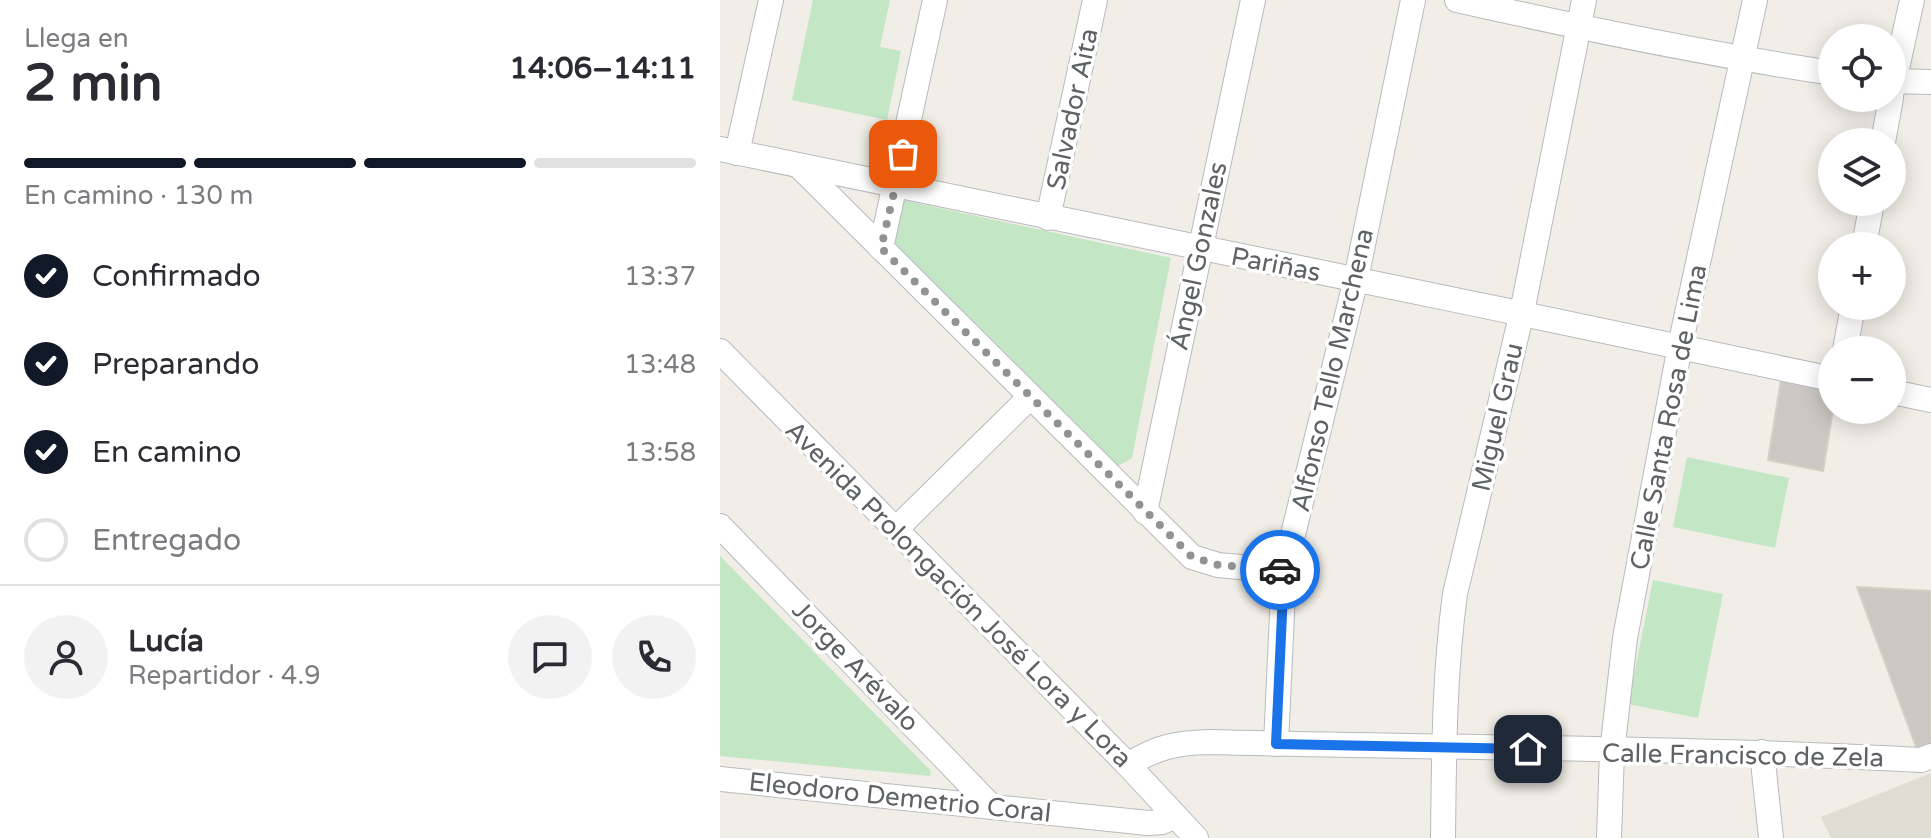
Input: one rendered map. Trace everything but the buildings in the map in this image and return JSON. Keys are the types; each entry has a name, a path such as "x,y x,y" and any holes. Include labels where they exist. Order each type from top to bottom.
{"street":[{"path":"728,151 771,0"},
{"path":"881,248 935,0"},
{"name":"Salvador Aita","path":"1048,218 1095,0"},
{"name":"Ángel Gonzales","path":"1145,512 1253,0"},
{"name":"Alfonso Tello Marchena","path":"1276,744 1284,571 1356,279 1413,0"},
{"path":"1457,0 1743,60 1818,71"},
{"name":"Miguel Grau","path":"1443,838 1449,635 1455,594 1522,312 1584,0"},
{"name":"Calle Santa Rosa de Lima","path":"1609,838 1612,752 1625,638 1680,346 1755,0"},
{"path":"1906,26 1912,0"},
{"path":"1906,86 1931,82"},
{"name":"Pariñas","path":"728,151 1522,312 1818,376"},
{"path":"799,166 1192,557 1218,565 1284,571"},
{"name":"Avenida Prolongación José Lora y Lora","path":"720,351 1196,838"},
{"path":"1906,395 1931,400"},
{"path":"896,529 1030,397"},
{"name":"Jorge Arévalo","path":"720,526 991,806"},
{"name":"Calle Francisco de Zela","path":"1128,765 1148,752 1174,743 1762,752 1921,760 1931,756"},
{"path":"1762,752 1771,838"},
{"name":"Eleodoro Demetrio Coral","path":"720,779 1148,823 1162,822 1175,816"}],"shaded area":[{"path":"1931,773 1931,838 1831,838 1821,817"}],"green space":[{"path":"813,0 890,0 880,47 901,51 887,120 792,100"},
{"path":"897,199 1171,258 1132,458 1116,467 888,238"},
{"path":"1687,457 1789,478 1775,548 1673,527"},
{"path":"720,556 931,771 930,776 720,756"},
{"path":"1653,580 1723,594 1698,718 1628,704"}],"way so far":[{"path":"903,154 881,248 1192,557 1218,565 1280,570"}],"route":[{"path":"1280,570 1284,571 1276,744 1528,749"}]}
